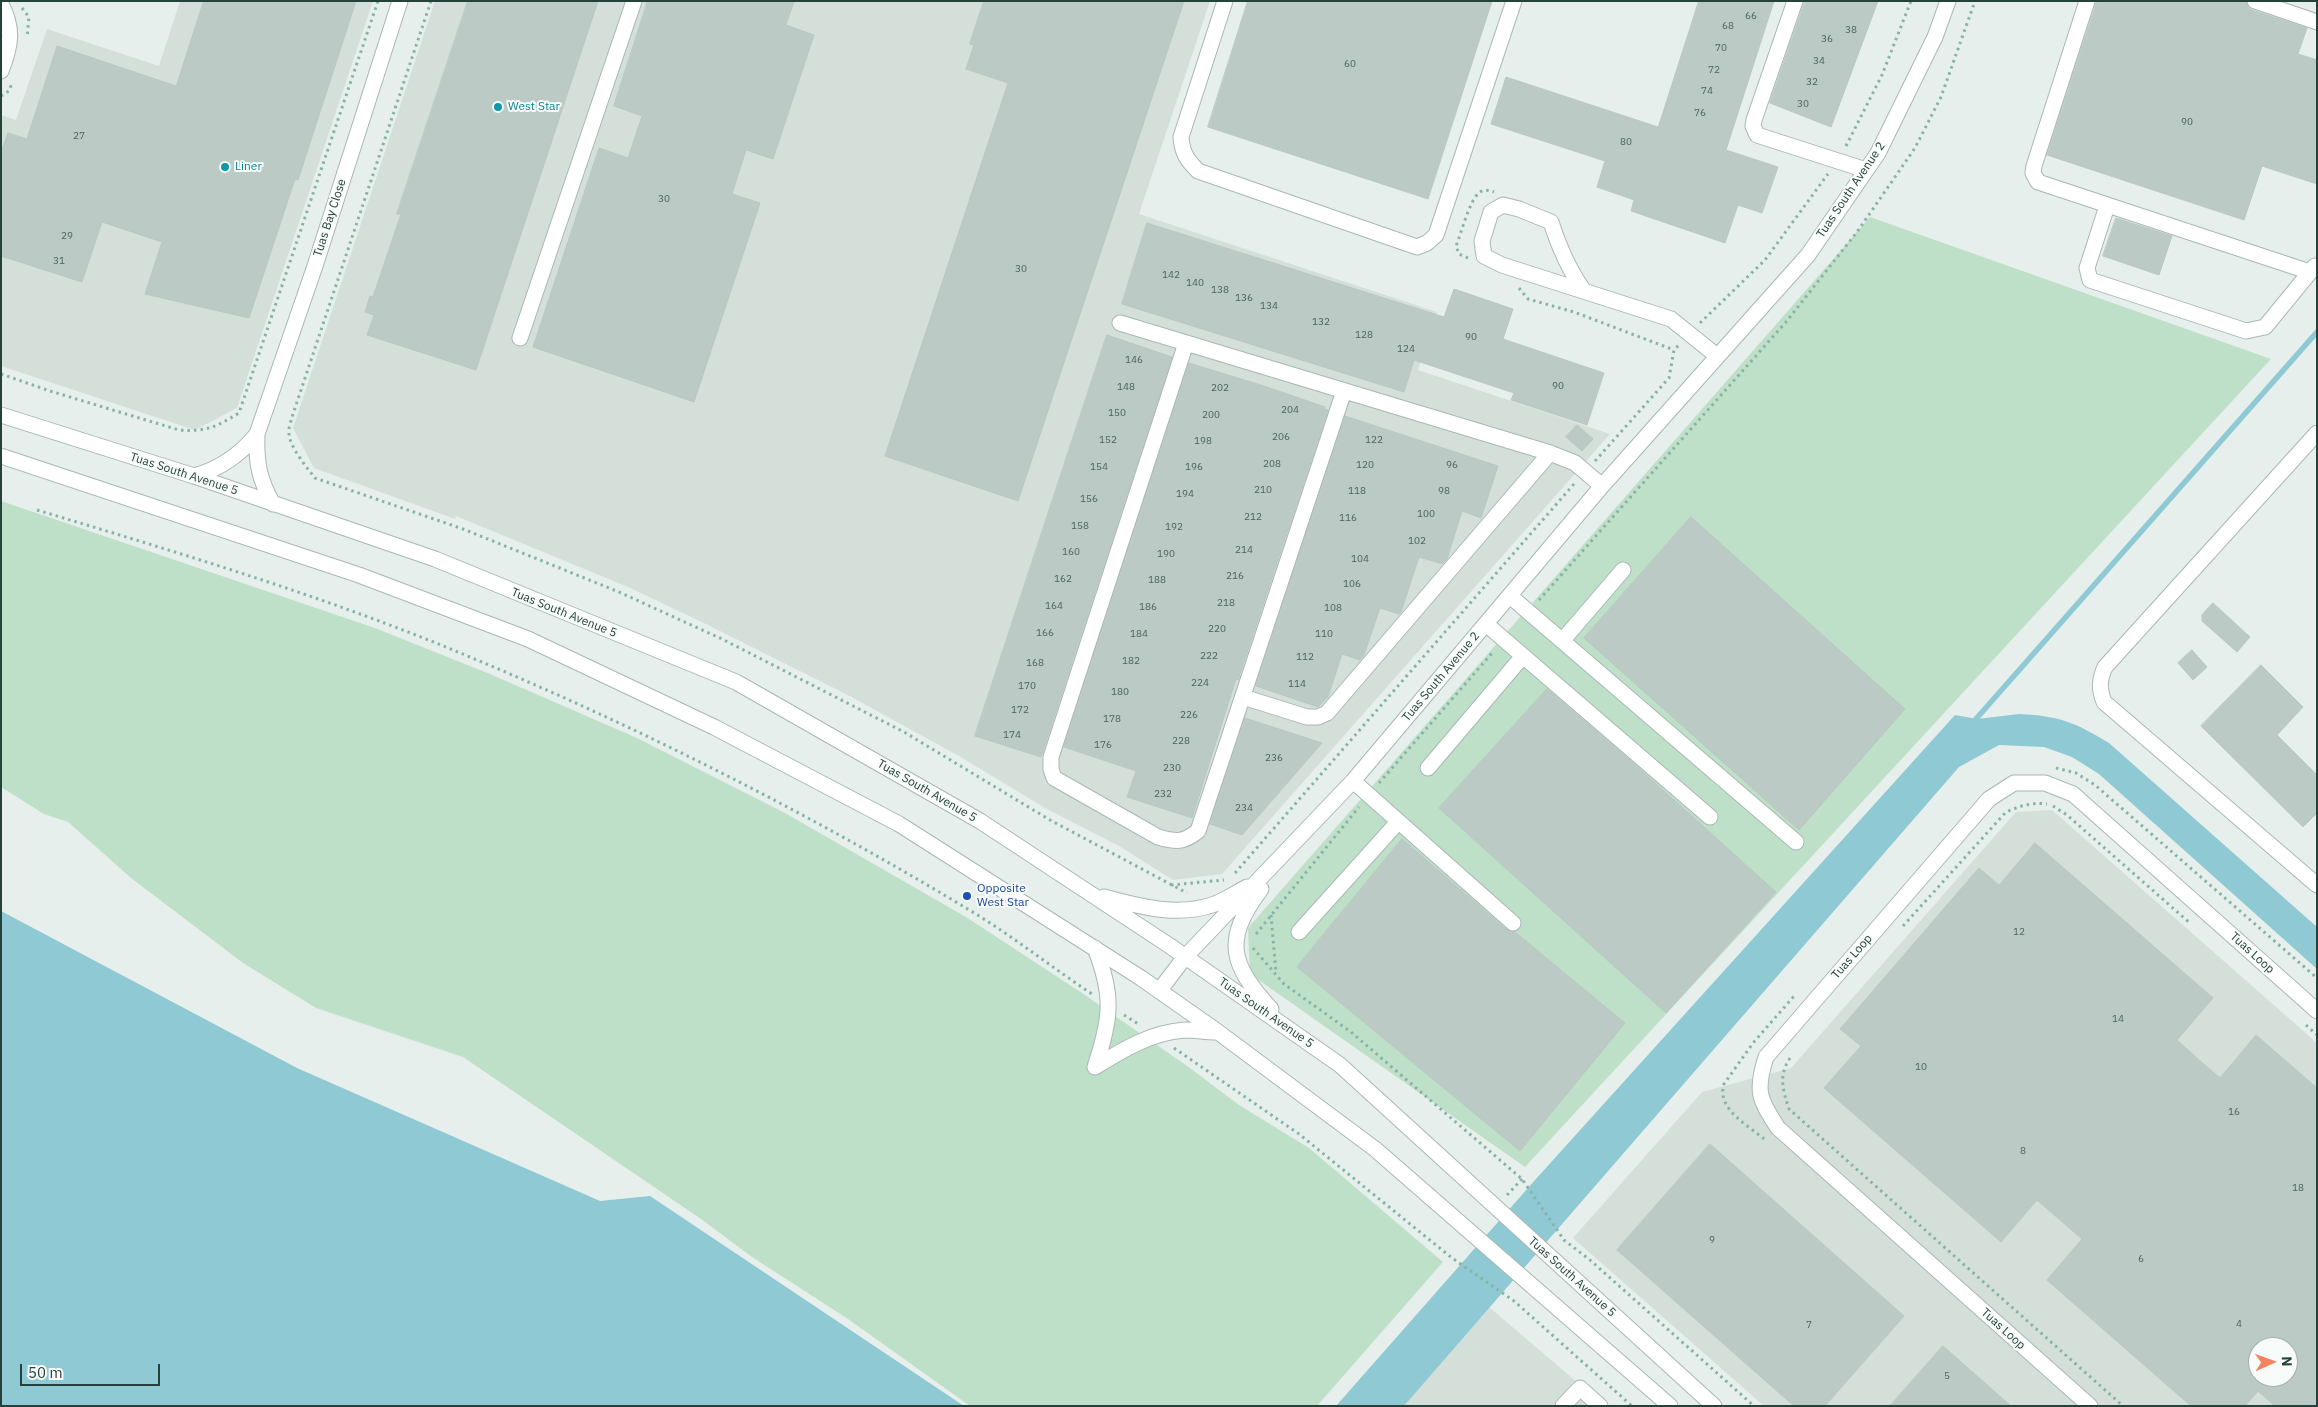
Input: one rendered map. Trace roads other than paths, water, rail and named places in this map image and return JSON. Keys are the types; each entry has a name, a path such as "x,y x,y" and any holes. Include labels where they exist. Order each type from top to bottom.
{"street":[{"name":"Tuas Bay Close","path":"257,434 315,266 400,1"},
{"path":"520,338 634,1"},
{"path":"1225,1 1181,137 1182,151 1189,162 1198,171 1417,247 1427,244 1436,235 1514,1"},
{"path":"1796,1 1753,126 1757,135 1866,170"},
{"name":"Tuas South Avenue 2","path":"1159,991 1185,957 1280,860 1353,781 1602,486 1808,254 1878,153 1935,37 1948,1"},
{"path":"2087,1 2034,166 2033,173 2038,182 2107,206 2314,268 2265,327 2259,330 2246,331 2090,280 2087,268 2107,206"},
{"path":"2255,1 2317,22"},
{"path":"1,4 9,18 10,37 9,52 1,71"},
{"path":"1584,291 1573,276 1562,253 1551,222 1519,209 1503,205 1491,212 1482,241 1484,256 1502,265 1671,319 1718,356"},
{"path":"1120,323 1550,453 1575,463 1602,486"},
{"path":"1186,343 1052,757 1051,769 1054,778 1158,837 1172,841 1187,840 1198,832 1344,391"},
{"name":"Tuas South Avenue 5","path":"1,414 194,476 435,559 736,682 980,821 1093,894 1340,1065 1714,1406"},
{"path":"2317,433 2105,667 2100,679 2104,702 2317,885"},
{"path":"194,476 210,472 234,457 246,448 257,434"},
{"path":"257,434 256,458 262,484 273,504"},
{"path":"1243,696 1307,717 1318,717 1327,713 1550,453"},
{"path":"1,456 359,575 528,639 714,727 899,824 1095,948 1159,991 1218,1032 1375,1149 1670,1406"},
{"path":"1562,641 1623,570"},
{"path":"1510,596 1796,842"},
{"path":"1486,624 1710,817"},
{"path":"1428,768 1523,656"},
{"path":"1353,781 1514,923"},
{"name":"Tuas Loop","path":"2090,1406 1778,1128 1763,1105 1758,1079 1766,1056 1989,800 2014,783 2045,783 2074,794 2317,1011"},
{"path":"1299,932 1398,822"},
{"path":"1280,860 1244,916 1236,946 1237,962 1243,974 1280,1022"},
{"path":"1093,894 1148,908 1176,912 1212,905 1258,881"},
{"path":"1095,948 1106,975 1109,1006 1107,1027 1095,1066 1128,1047 1157,1036 1185,1030 1218,1032"},
{"path":"1563,1406 1580,1388 1600,1406"}],"water":[{"path":"2019,714 2045,716 2066,721 2109,743 2317,927 2317,969 2099,774 2072,757 2044,747 1999,745 1959,767 1404,1406 1336,1406 1535,1180 1955,715 1977,719"},
{"path":"1,911 297,1068 600,1201 650,1196 964,1406 1,1406"}],"waterway":[{"path":"1976,719 2317,332"}],"place":[{"name":"West Star","path":"498,107"},
{"name":"Liner","path":"225,167"},
{"name":"Opposite West Star","path":"967,896"}]}
